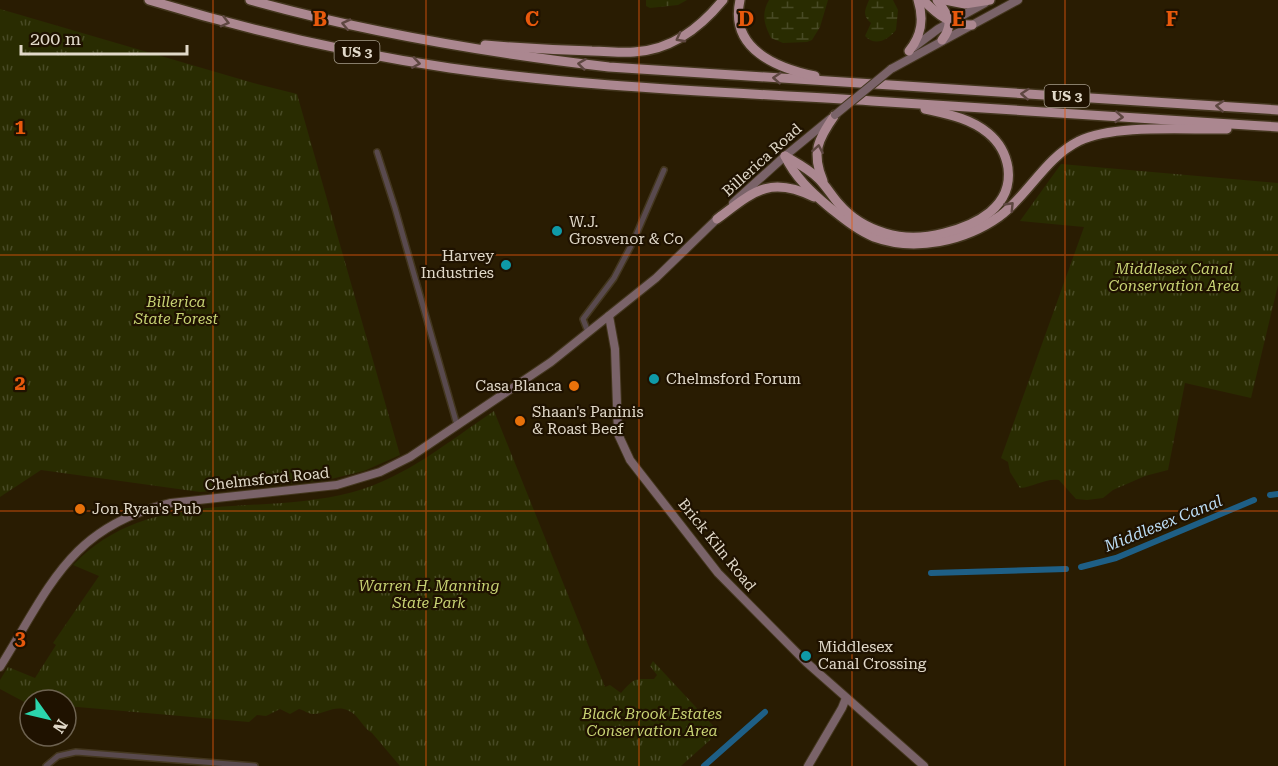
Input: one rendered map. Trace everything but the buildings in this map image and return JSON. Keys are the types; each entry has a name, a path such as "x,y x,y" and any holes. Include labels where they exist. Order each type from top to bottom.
{"highway":[{"name":"US 3","path":"149,0 279,35 397,60 570,82 1278,128"},
{"name":"US 3","path":"250,0 298,13 444,44 609,67 1278,110"},
{"path":"444,44 560,50 645,51 682,38 706,19 723,0"},
{"path":"740,0 738,16 742,31 754,49 768,60 792,71 856,83"},
{"path":"909,51 915,44 921,29 918,0"},
{"path":"923,0 939,16 950,22 972,25"},
{"path":"937,0 950,22 949,30 942,40"},
{"path":"945,0 965,4 990,0"},
{"path":"785,156 809,170 840,205 860,221 886,234 922,237 951,231 981,219 997,206 1005,193 1009,176 1007,160 999,145 988,133 974,123 951,115 893,103"},
{"path":"825,186 816,152 822,134 835,115"},
{"path":"785,156 791,169 802,182 852,225 873,236 903,244 936,242 968,232 999,216 1054,158 1078,141 1138,130 1278,128"},
{"path":"717,219 754,192 773,186 795,189 824,203"}],"main road":[{"name":"Billerica Road","path":"656,278 785,156 891,69 909,51 930,34 990,0"},
{"name":"Billerica Road","path":"891,69 1018,0"},
{"name":"Chelmsford Road","path":"0,667 69,559 94,536 118,521 144,509 171,503 316,489 357,480 380,472 410,457 551,362 656,278"},
{"name":"Brick Kiln Road","path":"609,316 615,350 618,434 630,460 718,573 780,637 924,766"},
{"path":"808,766 846,698"}],"street":[{"path":"376,152 395,207 457,425"},
{"path":"588,332 583,319 614,278 633,242 664,170"},
{"path":"46,766 58,756 76,752 255,766"},
{"path":"134,758 134,766"}],"green space":[{"path":"646,0 687,0 678,5 650,8 646,6"},
{"path":"769,0 828,0 820,27 812,40 783,43 771,38 764,19"},
{"path":"869,0 893,0 898,10 896,30 889,37 877,42 865,36 871,23 865,12"},
{"name":"Billerica State Forest","path":"0,9 297,94 400,455 364,471 327,480 200,492 41,470 0,497"},
{"name":"Middlesex Canal Conservation Area","path":"1061,164 1278,183 1278,285 1251,398 1185,383 1168,470 1145,476 1113,490 1103,498 1087,500 1076,499 1059,480 1049,480 1020,488 1010,472 1008,462 1001,458 1084,227 1020,221"},
{"name":"Warren H. Manning State Park","path":"494,411 605,687 610,685 621,693 635,680 654,679 657,675 650,666 653,661 719,732 681,766 400,766 355,715 342,709 313,714 299,709 290,714 280,709 266,716 257,715 249,722 78,707 78,688 18,688 18,699 0,689 0,680 8,667 35,678 56,645 53,643 99,576 73,565 103,540 136,524 170,514 206,508 316,499 353,492 409,468"}],"waterway":[{"name":"Middlesex Canal","path":"1270,495 1278,494"},
{"name":"Middlesex Canal","path":"1081,567 1116,558 1254,500"},
{"name":"Middlesex Canal","path":"931,573 1066,569"},
{"name":"Middlesex Canal","path":"704,766 765,712"}],"place":[{"name":"W.J. Grosvenor & Co","path":"557,231"},
{"name":"Harvey Industries","path":"506,265"},
{"name":"Chelmsford Forum","path":"654,379"},
{"name":"Casa Blanca","path":"574,386"},
{"name":"Shaan's Paninis & Roast Beef","path":"520,421"},
{"name":"Jon Ryan's Pub","path":"80,509"},
{"name":"Middlesex Canal Crossing","path":"806,656"}],"park label":[{"name":"Black Brook Estates Conservation Area","path":"652,722"}]}
